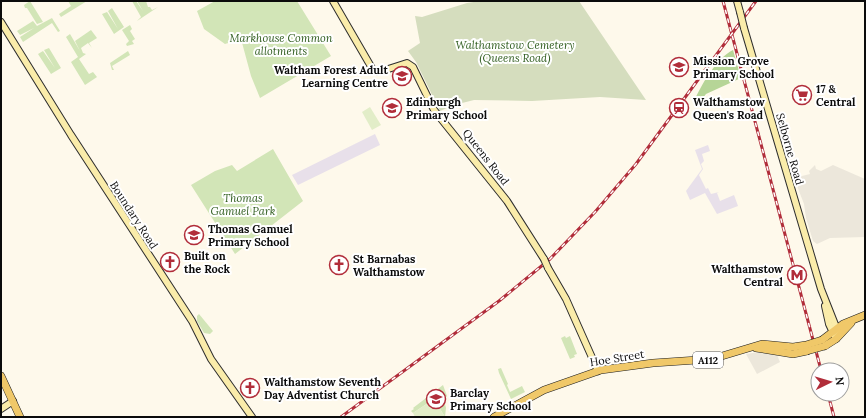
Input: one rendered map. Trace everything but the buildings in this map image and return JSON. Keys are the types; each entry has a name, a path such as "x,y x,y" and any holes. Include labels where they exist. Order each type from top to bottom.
{"main road":[{"name":"Hoe Street","path":"494,417 544,390 598,371 658,363 712,360 751,348 763,346 790,350 807,348 823,343 852,321 865,315"},
{"path":"1,376 20,417"}],"street":[{"name":"Queens Road","path":"333,1 373,70 379,72 407,64 413,67 434,110 511,206 544,259 566,299 598,371"},
{"name":"Selborne Road","path":"737,1 825,303 836,334"},
{"name":"Boundary Road","path":"1,22 71,135 192,321 211,359 252,417"},
{"path":"1,409 13,401"}],"shaded area":[{"path":"375,134 380,145 298,185 292,175"},
{"path":"708,145 710,151 702,154 704,161 701,164 703,169 699,175 706,189 708,188 711,194 719,192 717,193 720,201 734,195 738,206 717,214 705,193 690,200 686,191 702,169 695,150"},
{"path":"815,165 816,169 821,171 833,165 865,179 865,237 830,238 817,244 813,241 806,218 804,204 794,178 810,174 809,171"},
{"path":"759,352 777,355 780,362 757,374 746,354"}],"green space":[{"path":"30,1 43,22 37,24 27,8 25,8 24,5"},
{"path":"68,1 87,1 61,17 59,14 71,6"},
{"path":"132,1 136,1 143,11 137,1 146,1 148,7 152,10 158,7 137,21 141,17"},
{"name":"Markhouse Common allotments","path":"215,1 297,1 331,56 260,98 251,76 241,39 225,44 204,29 197,11"},
{"name":"Walthamstow Cemetery (Queens Road)","path":"480,1 579,1 646,100 600,97 532,101 474,100 454,105 440,111 416,62 408,51 420,43 415,16 422,17 467,3"},
{"path":"112,8 124,27 114,34 102,14 107,12 118,29 108,11"},
{"path":"52,18 60,31 58,32 52,23 23,42 20,37 34,28 20,35 17,31 33,21 37,26"},
{"path":"130,25 132,29 130,31 135,39 132,41 134,44 127,46 126,44 129,41 122,30"},
{"path":"91,30 97,38 89,43 92,48 88,43 81,48 83,53 86,54 79,59 89,74 93,72 97,77 85,85 71,62 78,57 66,37 70,34 80,51 75,41"},
{"path":"49,48 61,68 51,74 38,54 43,51 55,68 44,50"},
{"path":"733,50 741,78 706,94 696,107 693,103 710,73 721,59"},
{"path":"128,51 130,55 112,66 114,70 112,70 110,63"},
{"path":"370,107 381,125 372,130 362,112"},
{"name":"Thomas Gamuel Park","path":"273,149 303,201 235,254 191,185 215,171 232,165 237,171"},
{"path":"199,314 213,331 210,334 204,333 197,321 197,316"},
{"path":"565,336 566,338 570,336 577,354 574,355 575,357 570,359 561,338"},
{"path":"501,368 510,392 522,386 525,392 511,399 499,373 498,369"},
{"path":"443,385 447,396 444,400 446,408 445,417 434,399 413,413 411,411 414,409 413,408"},
{"path":"434,399 445,417 415,417 413,413"}],"railway":[{"path":"723,1 819,362"},
{"path":"341,417 499,301 550,259 595,212 636,164 756,1"},
{"path":"830,402 834,417"}],"place":[{"name":"Mission Grove Primary School","path":"679,67"},
{"name":"Waltham Forest Adult Learning Centre","path":"402,76"},
{"name":"17 & Central","path":"802,95"},
{"name":"Edinburgh Primary School","path":"392,108"},
{"name":"Walthamstow Queen's Road","path":"679,108"},
{"name":"Thomas Gamuel Primary School","path":"194,235"},
{"name":"Built on the Rock","path":"170,262"},
{"name":"St Barnabas Walthamstow","path":"339,265"},
{"name":"Walthamstow Central","path":"797,275"},
{"name":"Walthamstow Seventh Day Adventist Church","path":"250,388"},
{"name":"Barclay Primary School","path":"436,399"}]}
